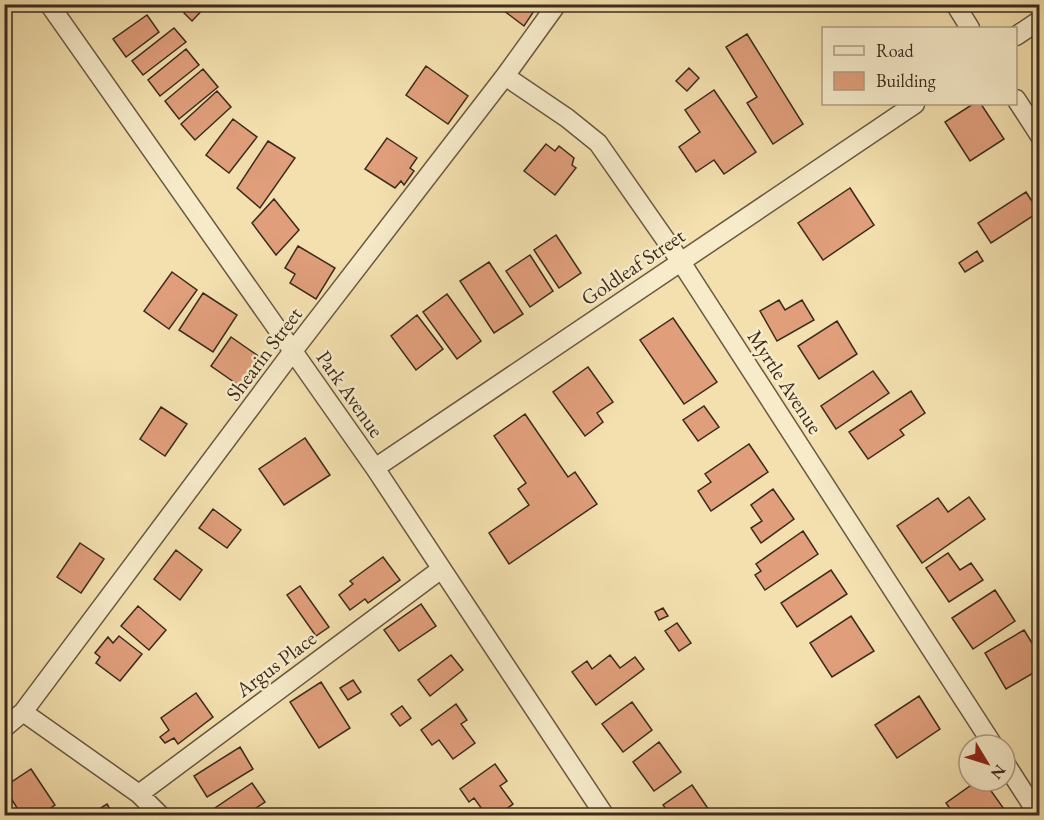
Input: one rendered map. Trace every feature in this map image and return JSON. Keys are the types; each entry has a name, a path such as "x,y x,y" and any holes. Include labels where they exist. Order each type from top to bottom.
{"street":[{"name":"Park Avenue","path":"49,4 375,468 440,570 605,816"},
{"name":"Shearin Street","path":"4,728 23,712 293,351 505,76 557,4"},
{"path":"955,4 969,27"},
{"path":"1017,35 1040,20"},
{"name":"Myrtle Avenue","path":"505,76 567,118 598,143 681,262 985,733"},
{"path":"1017,101 1040,136"},
{"name":"Goldleaf Street","path":"375,468 914,105"},
{"name":"Argus Place","path":"139,794 440,570"},
{"path":"23,712 139,794 161,816"},
{"path":"1017,782 1039,816"}],"building":[{"path":"191,4 208,4 192,21 184,13"},
{"path":"495,4 525,4 534,11 524,26"},
{"path":"147,15 159,32 126,57 113,39"},
{"path":"174,28 186,42 143,75 132,61"},
{"path":"747,34 803,124 773,144 747,103 757,97 726,47"},
{"path":"186,49 199,65 160,96 148,80"},
{"path":"426,66 468,96 448,124 406,95"},
{"path":"689,68 699,78 687,91 676,81"},
{"path":"203,69 218,87 179,119 165,101"},
{"path":"714,90 756,152 724,174 714,160 696,172 679,147 700,132 685,110"},
{"path":"217,91 231,107 195,140 181,124"},
{"path":"971,105 982,105 1004,139 970,161 945,122"},
{"path":"233,119 257,137 229,173 206,155"},
{"path":"387,138 417,158 410,168 414,171 404,185 401,181 395,188 365,169"},
{"path":"268,141 295,158 260,208 237,188"},
{"path":"546,144 555,151 559,146 574,158 572,165 576,168 555,195 524,171"},
{"path":"850,188 874,225 823,260 798,223"},
{"path":"1026,192 1039,212 991,243 978,223"},
{"path":"274,199 299,230 276,255 252,223"},
{"path":"556,235 581,273 559,288 534,250"},
{"path":"298,246 335,268 316,299 290,283 295,274 285,268"},
{"path":"977,251 983,261 965,272 959,263"},
{"path":"530,255 553,291 530,307 506,271"},
{"path":"489,262 523,314 494,333 460,281"},
{"path":"172,272 197,290 169,329 144,311"},
{"path":"203,293 237,315 213,352 179,330"},
{"path":"447,294 481,341 457,359 423,312"},
{"path":"779,300 785,310 802,300 814,320 777,341 760,311"},
{"path":"417,315 443,349 416,370 391,336"},
{"path":"673,318 717,382 684,404 640,340"},
{"path":"837,321 857,354 819,379 798,346"},
{"path":"231,337 264,360 244,389 211,366"},
{"path":"588,367 613,402 597,413 603,422 585,436 553,392"},
{"path":"873,371 889,393 836,429 821,406"},
{"path":"911,391 925,413 900,430 904,435 868,459 849,432"},
{"path":"704,406 719,427 698,441 683,420"},
{"path":"161,407 187,424 165,456 140,439"},
{"path":"525,414 568,477 575,472 597,504 509,564 489,533 529,505 518,489 526,483 494,436"},
{"path":"305,438 330,475 284,505 259,469"},
{"path":"749,444 768,472 711,511 698,491 711,482 705,474"},
{"path":"773,489 794,519 761,543 751,528 762,521 751,505"},
{"path":"969,497 985,519 922,563 897,526 938,498 948,512"},
{"path":"213,509 241,530 227,548 199,528"},
{"path":"803,531 818,554 765,590 755,575 761,571 756,564"},
{"path":"80,543 104,559 81,593 57,577"},
{"path":"176,550 202,570 180,600 154,579"},
{"path":"948,553 960,570 971,563 983,580 949,602 926,568"},
{"path":"383,557 400,580 368,603 365,599 350,610 339,595 353,584 350,581"},
{"path":"831,570 847,594 797,627 781,603"},
{"path":"300,586 329,627 316,636 287,595"},
{"path":"995,590 1015,621 973,649 952,618"},
{"path":"421,604 436,626 399,651 384,630"},
{"path":"138,606 166,630 149,650 121,626"},
{"path":"663,608 668,616 659,620 655,612"},
{"path":"851,616 874,651 832,677 810,643"},
{"path":"677,623 691,643 679,651 665,631"},
{"path":"1024,630 1040,656 1040,669 1006,689 985,653"},
{"path":"119,636 142,654 120,681 96,663 100,657 95,653 108,637 113,643"},
{"path":"451,655 463,670 430,696 418,680"},
{"path":"610,655 620,668 635,657 644,669 596,705 572,672 587,661 592,669"},
{"path":"353,680 361,692 348,700 340,688"},
{"path":"321,682 350,728 319,748 290,702"},
{"path":"196,693 213,717 178,744 174,738 165,743 160,737 169,730 161,718"},
{"path":"919,696 940,729 897,758 875,725"},
{"path":"632,702 652,730 623,752 602,724"},
{"path":"456,704 467,720 461,724 475,743 453,759 439,740 432,745 421,730"},
{"path":"402,706 411,718 400,726 391,714"},
{"path":"659,742 681,772 654,791 633,762"},
{"path":"240,747 253,769 207,797 194,776"},
{"path":"495,764 507,781 500,786 513,804 497,816 487,816 474,798 469,802 460,789"},
{"path":"31,769 55,805 39,816 22,816 4,787"},
{"path":"252,783 265,802 244,816 220,816 215,808"},
{"path":"692,785 711,813 708,816 671,816 663,805"},
{"path":"960,793 993,793 1004,809 995,816 978,816 976,812 972,816 955,816 946,803"},
{"path":"107,804 114,816 88,816"}]}
